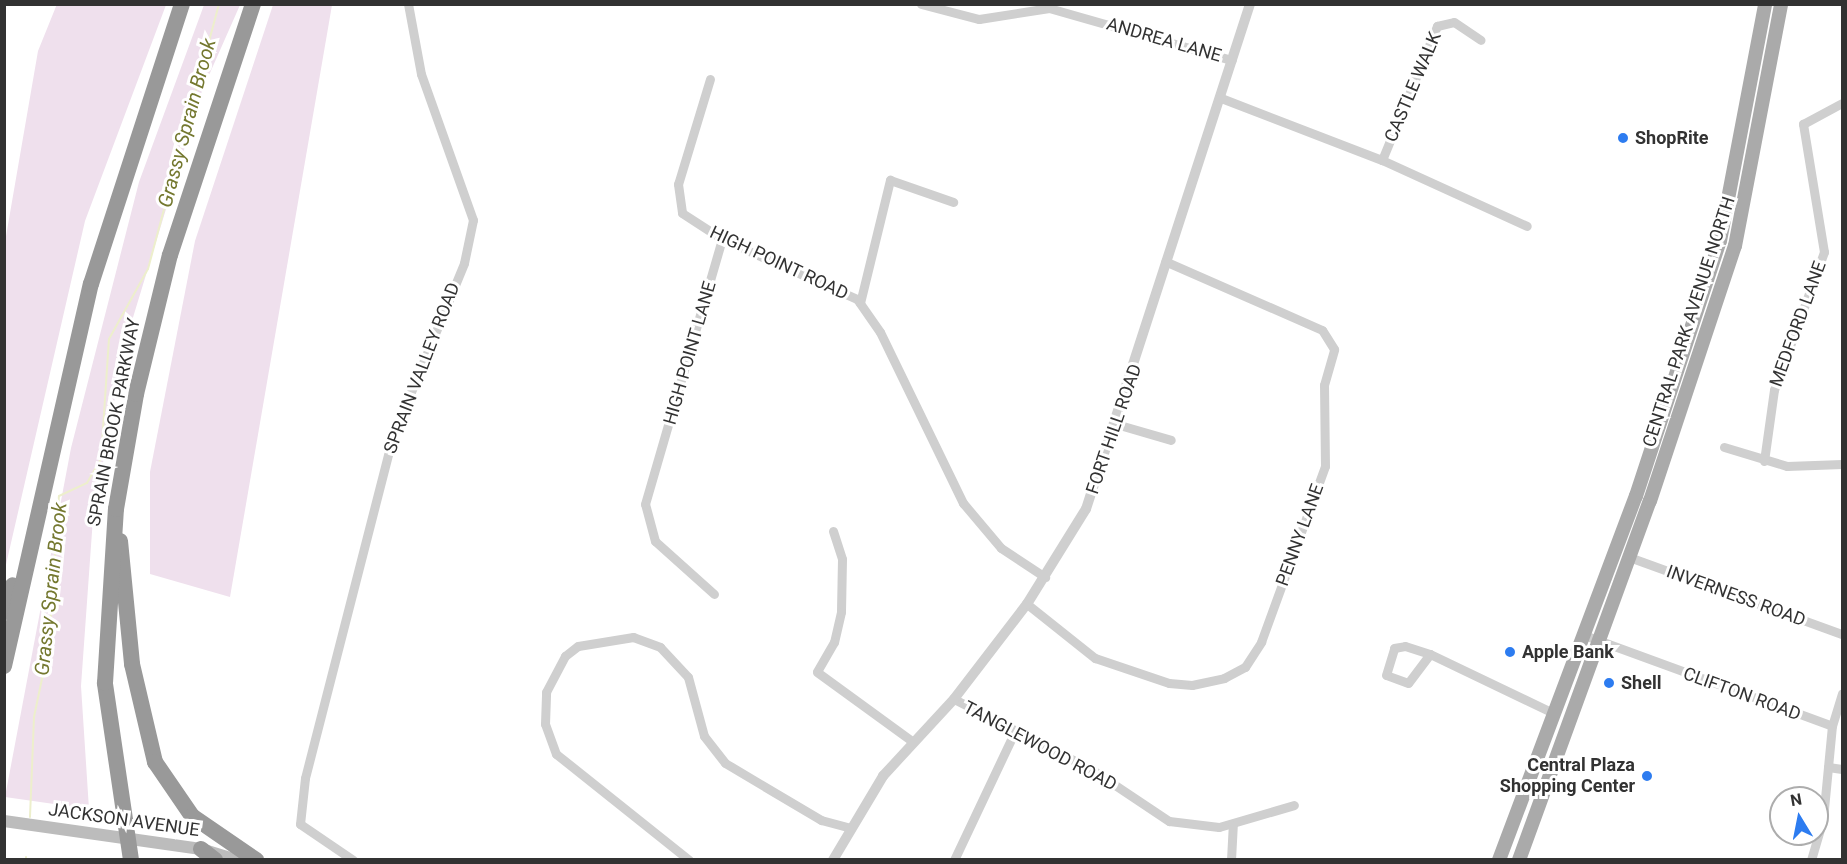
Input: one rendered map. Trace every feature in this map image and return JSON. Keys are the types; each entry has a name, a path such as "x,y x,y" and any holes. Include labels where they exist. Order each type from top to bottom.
{"highway":[{"path":"4,666 45,478 101,247 182,4"},
{"name":"SPRAIN BROOK PARKWAY","path":"131,860 105,683 107,596 118,497 170,255 253,4"},
{"path":"4,612 45,478"},
{"path":"118,497 129,648 155,762 192,816 256,860"}],"main road":[{"path":"1499,860 1584,635 1727,219 1765,4"},
{"name":"CENTRAL PARK AVENUE NORTH","path":"1519,860 1629,557 1742,223 1781,4"},
{"name":"JACKSON AVENUE","path":"4,821 139,840 238,860"}],"street":[{"name":"SPRAIN VALLEY ROAD","path":"347,858 300,824 317,714 334,674 392,438 464,263 473,220 422,74 408,4"},
{"name":"ANDREA LANE","path":"921,4 979,19 1049,8 1232,60"},
{"name":"FORT HILL ROAD","path":"833,860 882,776 912,741 954,699 1027,604 1086,509 1116,424 1165,261 1221,98 1250,4"},
{"name":"CASTLE WALK","path":"1382,160 1437,26 1454,22 1481,40"},
{"name":"HIGH POINT ROAD","path":"710,79 678,196 689,219 722,239 860,303 880,332 963,503 1000,548 1045,577"},
{"name":"CASTLE WALK","path":"1221,98 1382,160 1527,226"},
{"name":"MEDFORD LANE","path":"1764,461 1774,390 1824,252 1802,131 1806,118 1842,103"},
{"path":"860,303 890,180 953,202"},
{"name":"HIGH POINT LANE","path":"714,594 669,556 649,528 645,504 722,239"},
{"name":"PENNY LANE","path":"1027,604 1095,658 1169,682 1192,685 1224,678 1245,667 1261,642 1325,466 1324,385 1334,349 1322,330 1165,261"},
{"path":"1116,424 1171,440"},
{"path":"1724,447 1764,461 1816,468 1842,464"},
{"path":"833,531 842,559 841,612 834,642 818,672 912,741"},
{"name":"INVERNESS ROAD","path":"1629,557 1842,634"},
{"name":"CLIFTON ROAD","path":"1584,635 1832,726"},
{"path":"690,860 564,765 553,747 545,724 546,692 560,664 578,646 633,637 660,647 688,677 704,736 725,763 821,820 851,828"},
{"path":"1430,654 1408,683 1386,675 1394,648 1430,654 1553,712"},
{"path":"1811,860 1823,819 1832,726 1842,694"},
{"name":"TANGLEWOOD ROAD","path":"954,699 1014,732 1091,769 1169,821 1233,825 1294,805"},
{"path":"954,860 1014,732"},
{"path":"1828,767 1842,769"},
{"path":"1231,860 1233,825"}],"shaded area":[{"path":"57,4 166,5 85,221 5,569 5,242 38,51"},
{"path":"204,5 240,5 202,91 124,347 93,518 81,686 89,809 5,797 71,448 139,182"},
{"path":"273,5 332,5 230,597 150,574 150,472 195,241"}],"waterway":[{"name":"Grassy Sprain Brook","path":"30,817 34,717 49,645 59,496 87,483 101,459 109,339 148,269 219,4"}],"place":[{"name":"ShopRite","path":"1623,138"},
{"name":"Apple Bank","path":"1510,652"},
{"name":"Shell","path":"1609,683"},
{"name":"Central Plaza Shopping Center","path":"1647,776"}]}
